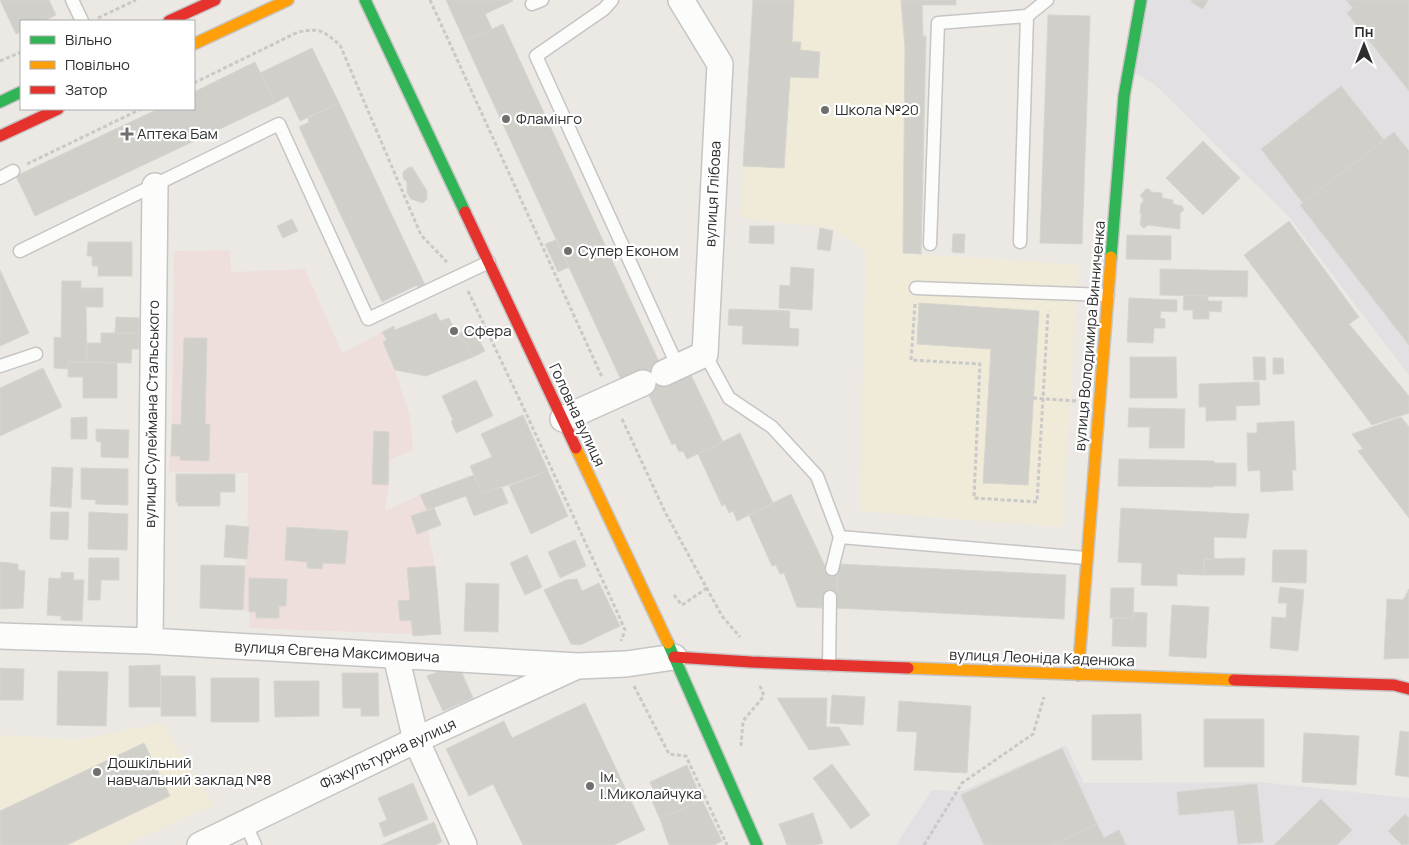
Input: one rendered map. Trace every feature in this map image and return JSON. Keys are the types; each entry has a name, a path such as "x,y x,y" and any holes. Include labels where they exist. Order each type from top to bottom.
{"street":[{"path":"171,20 215,0"},
{"path":"195,44 288,0"},
{"name":"Головна вулиця","path":"365,0 674,657 757,845"},
{"name":"вулиця Глібова","path":"681,0 720,64 705,354"},
{"name":"вулиця Володимира Винниченка","path":"1078,675 1124,96 1141,0"},
{"path":"0,102 20,92"},
{"path":"0,136 56,110"},
{"name":"вулиця Сулеймана Стальського","path":"150,641 155,186"},
{"path":"563,419 705,354"},
{"name":"вулиця Євгена Максимовича","path":"0,636 150,641 578,666 626,664 674,657"},
{"path":"396,656 416,740 464,845"},
{"name":"вулиця Леоніда Каденюка","path":"674,657 751,662 1078,675 1394,685 1409,688"},
{"name":"Фізкультурна вулиця","path":"200,845 250,834 416,740 578,666"}],"lane":[{"path":"72,0 82,20"},
{"path":"612,0 604,9 536,56 662,374"},
{"path":"930,244 938,23 1027,16 1047,0"},
{"path":"1020,242 1027,16"},
{"path":"20,251 279,124 368,319 489,262"},
{"path":"0,178 13,171"},
{"path":"916,288 1108,295"},
{"path":"0,366 36,354"},
{"path":"705,354 729,398 772,427 817,476 840,537 832,569"},
{"path":"840,537 1086,558"},
{"path":"829,664 830,597"}],"path":[{"path":"94,20 136,0"},
{"path":"430,0 665,512 722,616 745,642 764,696 743,721 741,746 745,754"},
{"path":"195,83 298,32 315,29 327,34 340,45 421,235 460,275 619,616 625,630 620,640 632,682 669,754 686,756 727,845"},
{"path":"0,61 20,52"},
{"path":"13,171 139,110"},
{"path":"916,288 911,360 980,364 974,498 1037,502 1048,292"},
{"path":"1033,398 1099,402"},
{"path":"924,845 962,783 1032,734 1052,673"}],"shaded area":[{"path":"753,0 901,0 905,48 903,253 1079,265 1062,527 859,511 866,251 831,228 740,218"},
{"path":"1140,0 1409,0 1409,375 1289,217 1154,84 1130,71"},
{"path":"230,250 231,272 305,269 342,353 382,332 387,340 383,343 395,370 410,416 413,450 391,459 385,511 420,495 427,510 411,516 417,534 428,530 435,566 441,634 413,636 412,634 249,628 249,612 243,610 247,559 248,473 169,472 172,424 174,251"},
{"name":"Дошкільний навчальний заклад №8","path":"161,723 214,805 125,845 0,845 0,735 78,740"},
{"path":"1066,745 1084,783 1260,782 1409,798 1409,845 896,845 932,790 962,791"}],"building":[{"path":"0,0 49,0 56,15 46,20 20,20 20,32 16,34"},
{"path":"446,0 513,1 485,14 492,29 465,42"},
{"path":"753,0 794,0 792,42 801,42 800,50 820,52 818,78 790,77 784,168 743,166"},
{"path":"901,0 956,0 956,5 922,5 923,36 926,36 921,254 903,253 905,48"},
{"path":"1192,0 1208,0 1203,9 1191,2"},
{"path":"1346,0 1409,0 1409,91 1347,13 1353,8"},
{"path":"1048,15 1090,16 1082,244 1040,243"},
{"path":"503,24 660,364 622,382 465,42"},
{"path":"312,48 339,103 300,121 288,96 275,103 260,73"},
{"path":"255,62 275,103 35,216 16,176 156,110 195,110 195,92"},
{"path":"1341,86 1384,140 1303,203 1261,149"},
{"path":"339,103 425,285 418,288 417,285 382,302 299,127 309,122 308,118"},
{"path":"1394,132 1409,151 1409,345 1300,205"},
{"path":"1203,141 1240,178 1203,215 1166,178"},
{"path":"412,167 427,191 427,199 423,203 411,199 407,193 407,182 403,178 403,172"},
{"path":"1146,189 1149,189 1151,192 1162,193 1162,198 1173,200 1173,204 1182,206 1184,210 1180,213 1180,229 1148,225 1144,228 1141,226 1142,214 1140,214 1143,198 1140,196"},
{"path":"292,219 298,231 283,238 277,226"},
{"path":"1289,221 1359,317 1349,324 1409,396 1409,413 1372,425 1244,255"},
{"path":"750,226 774,226 774,244 749,243"},
{"path":"820,228 833,231 830,251 817,249"},
{"path":"953,234 965,234 964,253 952,252"},
{"path":"1127,235 1171,236 1171,260 1126,259"},
{"path":"556,240 569,267 558,272 545,244"},
{"path":"88,242 132,242 132,276 98,276 98,266 92,266 92,256 87,256"},
{"path":"791,267 814,269 812,310 779,308 780,285 790,286"},
{"path":"1160,269 1248,271 1247,297 1160,295"},
{"path":"0,270 29,333 0,346"},
{"path":"62,281 81,281 81,288 103,288 103,307 86,307 87,362 68,362 68,369 54,368 54,337 61,338"},
{"path":"1184,295 1208,296 1208,301 1222,301 1221,312 1209,311 1209,319 1193,319 1193,310 1183,310"},
{"path":"1129,298 1177,300 1177,312 1161,311 1160,318 1165,319 1165,328 1154,328 1153,343 1127,342"},
{"path":"919,303 1039,311 1028,485 983,483 991,349 917,344"},
{"path":"729,309 790,311 789,328 799,329 798,346 742,344 743,326 728,325"},
{"path":"436,313 440,321 449,318 457,334 467,344 473,357 426,376 395,370 383,342 387,340 382,332 394,326 395,330"},
{"path":"116,317 139,318 139,333 115,333"},
{"path":"472,327 485,351 473,357 467,344 457,334"},
{"path":"101,333 139,333 139,349 132,349 131,363 87,362 87,343 101,343"},
{"path":"184,338 207,338 205,424 210,424 209,461 180,460 180,456 171,456 172,424 181,425"},
{"path":"1130,357 1176,357 1177,398 1130,398"},
{"path":"1253,357 1265,357 1266,380 1254,380"},
{"path":"1273,358 1283,358 1284,374 1273,374"},
{"path":"68,362 117,363 117,398 83,398 83,377 68,377"},
{"path":"660,364 690,373 723,442 687,459 683,451 679,452 675,443 672,445 639,374"},
{"path":"43,368 62,407 0,436 0,388"},
{"path":"476,380 493,416 456,433 451,421 453,420 442,396"},
{"path":"1259,382 1260,405 1236,406 1236,420 1206,421 1206,407 1199,407 1199,384"},
{"path":"1129,408 1185,409 1184,448 1149,448 1150,427 1128,427"},
{"path":"523,415 548,471 482,494 470,466 492,457 481,434"},
{"path":"87,417 87,439 71,439 71,418"},
{"path":"1401,417 1409,427 1409,518 1358,451 1363,449 1352,434"},
{"path":"1294,421 1296,470 1292,470 1293,490 1261,492 1260,470 1248,471 1247,433 1257,433 1257,423"},
{"path":"96,429 129,430 128,458 101,457 101,442 96,441"},
{"path":"374,431 389,432 388,485 372,484"},
{"path":"740,433 773,503 737,521 733,511 729,513 725,504 722,506 698,454"},
{"path":"1119,459 1236,463 1236,486 1118,486"},
{"path":"52,467 73,468 71,508 50,506"},
{"path":"81,468 128,469 128,505 95,504 96,500 81,499"},
{"path":"548,471 568,516 531,534 509,486"},
{"path":"176,474 235,474 235,492 220,492 220,506 178,506 178,502 176,502"},
{"path":"474,475 482,494 501,486 508,503 474,516 466,496 427,510 420,495"},
{"path":"791,494 826,568 838,569 837,597 823,596 823,608 797,607 784,573 780,574 776,565 772,566 749,515"},
{"path":"434,508 441,525 417,534 411,516"},
{"path":"1121,508 1249,514 1246,538 1214,537 1214,559 1204,559 1204,575 1177,574 1177,586 1141,585 1142,563 1118,562"},
{"path":"51,512 69,512 68,540 50,539"},
{"path":"89,512 128,514 127,550 88,549"},
{"path":"226,525 249,527 247,559 224,557"},
{"path":"287,527 348,531 345,564 323,563 322,569 307,568 307,562 285,560"},
{"path":"575,540 586,566 560,578 548,552"},
{"path":"1273,550 1307,550 1306,583 1272,582"},
{"path":"527,555 542,587 525,595 510,563"},
{"path":"89,558 119,558 119,580 101,580 100,600 88,600"},
{"path":"1245,558 1244,575 1204,575 1204,559"},
{"path":"0,562 18,564 18,570 25,571 23,608 0,609"},
{"path":"838,564 1066,575 1064,619 836,608"},
{"path":"201,565 245,566 243,610 200,608"},
{"path":"435,566 441,634 413,636 411,620 400,621 398,601 410,600 407,568"},
{"path":"61,572 74,573 73,580 84,580 82,621 61,620 61,616 47,615 49,578 61,579"},
{"path":"249,578 287,579 286,606 279,606 279,618 256,618 256,612 249,612"},
{"path":"577,579 582,591 599,583 620,626 580,645 571,644 544,590 566,580"},
{"path":"466,583 499,584 498,632 464,631"},
{"path":"1280,587 1304,590 1298,651 1270,648 1272,617 1286,618 1287,603 1278,603"},
{"path":"1111,588 1134,588 1133,618 1110,618"},
{"path":"1409,589 1409,658 1384,659 1387,599 1403,600"},
{"path":"1172,605 1209,607 1206,658 1169,656"},
{"path":"1133,612 1147,613 1146,647 1112,646 1113,618 1133,618"},
{"path":"458,664 473,698 443,711 427,676"},
{"path":"160,665 161,707 129,707 129,666"},
{"path":"0,668 24,669 23,700 0,700"},
{"path":"58,671 108,672 106,726 57,725"},
{"path":"342,673 378,673 379,716 361,716 361,708 343,708"},
{"path":"161,676 195,676 196,716 161,716"},
{"path":"211,678 259,678 259,722 211,722"},
{"path":"274,681 319,681 319,716 275,717"},
{"path":"832,695 865,697 863,725 830,723"},
{"path":"777,698 827,698 826,727 839,727 850,745 809,750"},
{"path":"899,701 971,706 967,773 914,770 917,732 897,731"},
{"path":"585,703 645,830 614,845 523,845 493,784 469,796 446,749 504,721 512,738"},
{"path":"1141,714 1142,760 1092,760 1092,715"},
{"path":"1204,719 1264,719 1264,767 1204,767"},
{"path":"1400,731 1409,732 1409,777 1395,775"},
{"path":"1304,733 1359,736 1356,785 1302,782"},
{"path":"144,743 170,796 67,845 0,845 0,811"},
{"path":"1062,748 1097,824 1052,845 984,845 961,795"},
{"path":"832,764 870,815 851,829 813,778"},
{"path":"687,765 702,800 660,819 649,794 654,791 650,782"},
{"path":"413,783 428,819 384,837 379,823 387,820 378,798"},
{"path":"1257,784 1263,842 1238,844 1234,810 1179,815 1177,792"},
{"path":"1321,799 1352,830 1337,845 1274,845"},
{"path":"702,800 722,841 714,845 669,845 660,819"},
{"path":"813,813 823,843 816,845 787,845 779,824"},
{"path":"1405,814 1409,818 1409,844 1402,845 1388,831"},
{"path":"434,822 442,842 435,845 381,845"},
{"path":"1097,824 1104,838 1119,830 1126,845 1052,845"}],"traffic: fast":[{"path":"365,0 465,212"},
{"path":"1111,257 1124,96 1141,0"},
{"path":"0,102 20,92"},
{"path":"668,643 757,845"}],"traffic: slow":[{"path":"195,44 288,0"},
{"path":"1078,675 1111,257"},
{"path":"576,448 668,643"},
{"path":"908,668 1234,680"}],"traffic: jam":[{"path":"171,20 215,0"},
{"path":"0,136 56,110"},
{"path":"465,212 576,448"},
{"path":"674,657 908,668"},
{"path":"1234,680 1394,685 1409,689"}],"place":[{"name":"Школа №20","path":"825,110"},
{"name":"Фламінго","path":"506,119"},
{"name":"Аптека Бам","path":"127,134"},
{"name":"Супер Економ","path":"568,251"},
{"name":"Сфера","path":"454,331"},
{"name":"Дошкільний навчальний заклад №8","path":"97,772"},
{"name":"Ім. І.Миколайчука","path":"590,786"}]}
